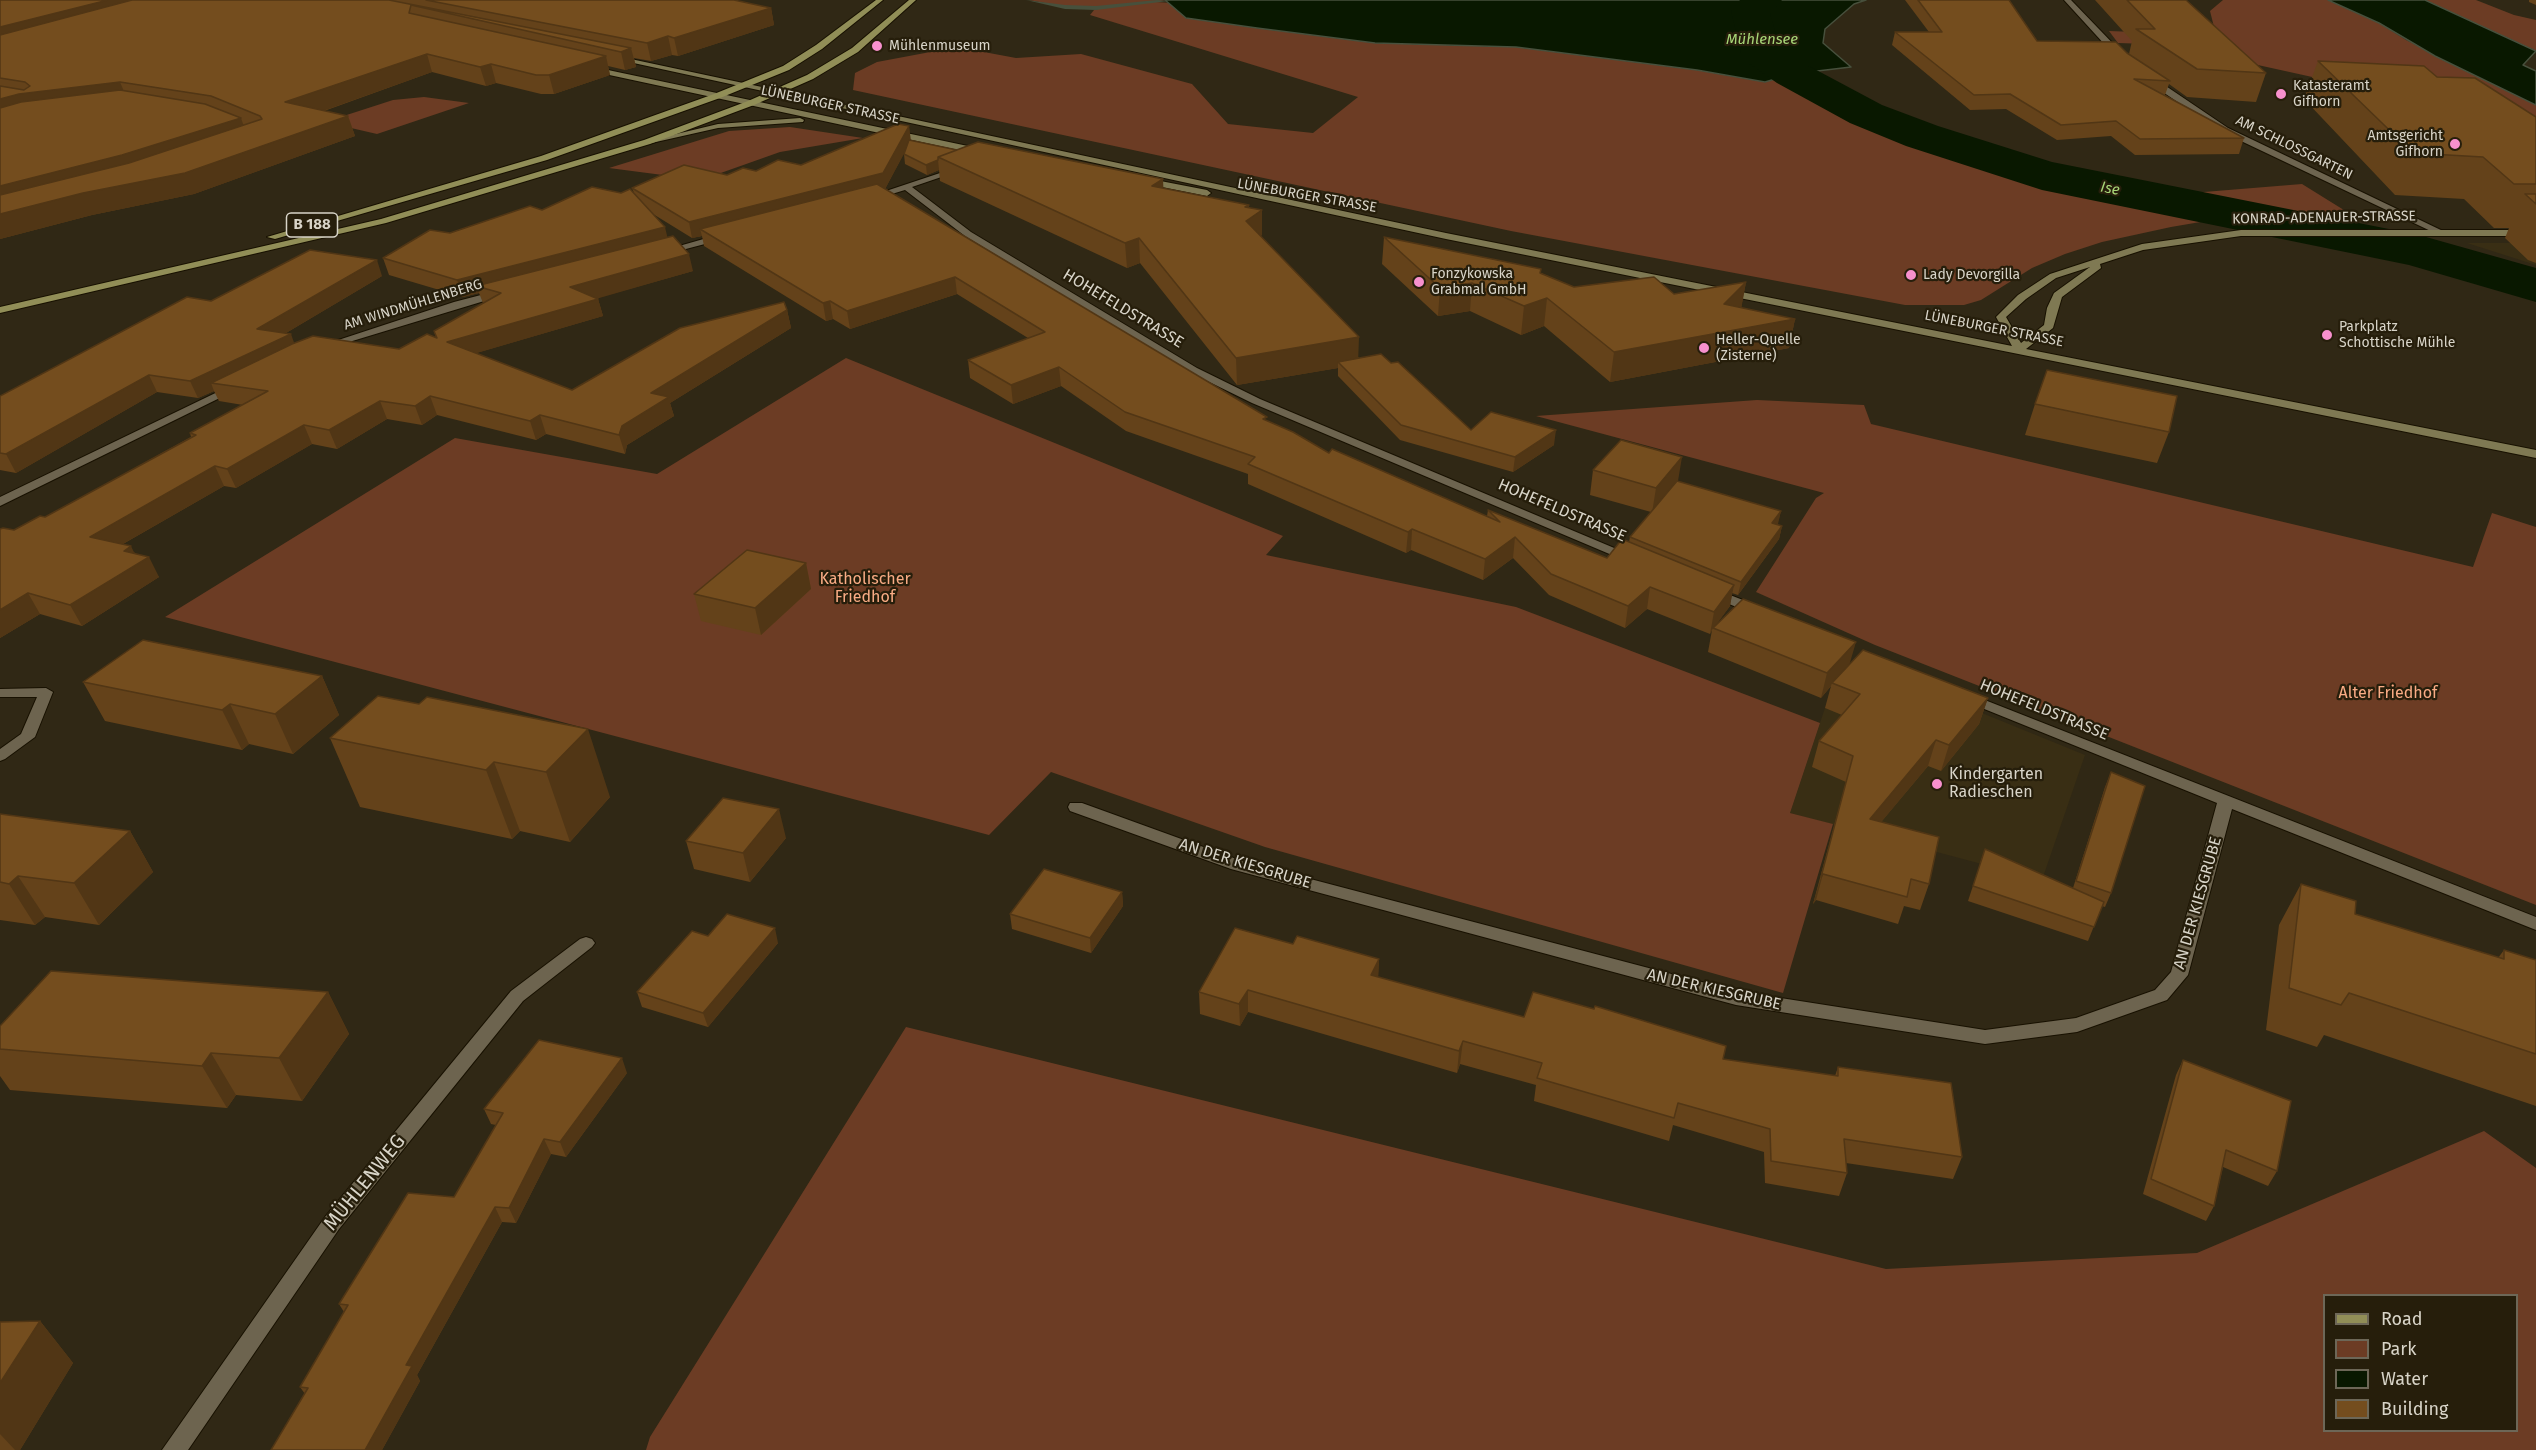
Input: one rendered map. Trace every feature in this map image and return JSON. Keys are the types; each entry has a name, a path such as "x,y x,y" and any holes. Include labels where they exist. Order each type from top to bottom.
{"main road":[{"name":"B 188","path":"79,291 544,158 717,96 786,68 819,47 880,0"},
{"name":"B 188","path":"0,310 383,221 646,142 778,92 855,50 913,0"}],"street":[{"path":"2067,0 2127,63"},
{"name":"LÜNEBURGER STRASSE","path":"610,56 1446,236"},
{"name":"LÜNEBURGER STRASSE","path":"578,65 832,122 993,154 908,188"},
{"name":"AM SCHLOSSGARTEN","path":"2146,76 2225,130 2440,232"},
{"path":"646,142 718,126 750,122 832,122"},
{"name":"LÜNEBURGER STRASSE","path":"1132,179 1446,236 2536,454"},
{"path":"863,200 908,188"},
{"name":"HOHEFELDSTRASSE","path":"908,188 968,234 1193,370 1256,401 1649,566"},
{"name":"KONRAD-ADENAUER-STRASSE","path":"2113,255 2058,295 2052,308 2049,326 2019,349 2001,317 2022,297 2053,276 2113,255 2197,237 2241,233 2536,233"},
{"path":"650,255 728,235"},
{"name":"AM WINDMÜHLENBERG","path":"313,351 458,304 514,290"},
{"path":"0,502 241,384"},
{"path":"1703,588 1768,615"},
{"name":"HOHEFELDSTRASSE","path":"1953,691 2536,924"},
{"path":"0,693 46,692 27,737 0,756"},
{"name":"AN DER KIESGRUBE","path":"1076,807 1237,865 1736,998 1985,1037 2078,1024 2161,995 2179,975 2226,801"},
{"name":"MÜHLENWEG","path":"174,1450 339,1214 517,996 586,943"}],"shaded area":[{"path":"2467,243 2536,243 2536,265"},
{"name":"Kindergarten Radieschen","path":"1864,665 2085,755 2042,880 1790,813 1825,708"}],"green space":[{"path":"1029,0 1165,0 1156,2 1172,3 1186,18 1257,28 1375,43 1516,47 1697,70 1765,82 1792,74 1815,73 1882,110 1990,151 2167,195 2302,184 2360,220 2218,219 2171,227 2102,242 2065,254 2032,268 1981,300 1964,305 1905,305 1511,231 853,90 855,73 877,62 957,47 1016,58 1081,54 1192,84 1228,124 1313,133 1358,97 1090,15 1094,10 1101,8 1065,7"},
{"path":"2223,0 2328,0 2379,23 2406,40 2536,105 2536,133 2403,97 2226,58 2148,44 2118,43 2109,31 2216,35 2210,11"},
{"path":"2425,0 2476,0 2514,15 2536,20 2536,51"},
{"path":"424,97 469,103 377,134 325,122 393,100"},
{"path":"790,127 863,138 780,152 701,180 609,168 729,131"},
{"name":"Katholischer Friedhof","path":"846,358 1283,536 1266,555 1516,607 1820,723 1790,813 1833,824 1783,993 1265,847 1051,772 989,835 165,617 455,438 657,474"},
{"name":"Alter Friedhof","path":"1757,400 1864,405 1871,424 2473,567 2492,513 2536,527 2536,905 1875,645 1756,592 1816,498 1824,493 1536,416"},
{"path":"906,1027 1886,1269 2197,1253 2484,1131 2536,1168 2536,1450 646,1450 650,1437"}],"water":[{"name":"Mühlensee","path":"1165,0 1866,0 1854,4 1825,29 1823,43 1851,67 1792,74 1765,82 1697,70 1516,47 1375,43 1257,28 1186,18"},
{"path":"2328,0 2425,0 2536,51 2523,65 2536,71 2536,105 2435,56 2379,23"}],"building":[{"path":"0,0 108,0 0,27"},
{"path":"132,0 389,0 631,48 621,52 411,5 409,13 606,56 549,75 536,75 491,64 480,67 427,54 285,102 348,116 185,173 83,193 0,214 0,195 129,163 262,119 260,116 211,96 120,82 19,94 0,99 0,86 24,90 30,86 25,82 0,78 0,35"},
{"path":"426,0 734,0 771,8 674,38 668,36 647,43"},
{"path":"1918,0 2009,0 2037,41 2116,42 2127,53 2170,81 2134,79 2244,138 2140,139 2116,121 2061,125 2010,94 1974,95 1895,32 1942,32"},
{"path":"2127,0 2186,0 2266,73 2197,69 2136,29 2155,29"},
{"path":"2318,61 2424,66 2437,77 2475,78 2536,117 2536,184 2514,184 2483,157 2413,153"},
{"path":"120,90 205,104 241,118 122,155 0,186 0,108 21,102"},
{"path":"898,124 909,126 883,173 689,222 632,188 684,165 727,175 743,168 756,171 778,160 801,165"},
{"path":"909,140 957,150 938,157 938,160 926,165 904,154"},
{"path":"978,142 1163,179 1152,186 1249,205 1245,207 1262,210 1246,221 1359,337 1236,358 1139,238 1125,243 938,157"},
{"path":"877,184 1267,417 1263,419 1293,432 1329,453 1332,449 1500,522 1488,510 1607,558 1622,539 1734,585 1714,612 1650,587 1628,606 1551,574 1515,537 1485,559 1412,529 1408,532 1248,464 1255,457 1125,412 1059,367 1011,385 968,360 1045,332 955,277 847,311 830,301 823,303 700,229"},
{"path":"592,187 621,193 630,189 665,227 457,280 383,258 430,230 450,233 530,206 542,210"},
{"path":"2525,194 2536,194 2536,204"},
{"path":"673,236 689,254 570,287 598,299 447,342 572,390 680,328 784,302 787,310 651,393 669,397 622,426 619,435 540,415 530,421 430,396 415,406 380,401 329,430 304,425 227,469 215,466 90,537 131,546 124,551 149,557 70,605 28,593 0,610 0,529 14,530 40,516 45,517 196,435 190,433 268,391 211,383 313,336 399,349 427,334 437,338 434,331 501,293 476,286"},
{"path":"1384,237 1541,269 1540,273 1574,287 1654,277 1674,294 1746,282 1724,304 1795,319 1614,352 1547,298 1524,306 1472,283 1440,288"},
{"path":"310,250 377,260 257,329 291,334 190,381 149,375 6,454 0,453 0,396 187,297 211,301"},
{"path":"1381,354 1391,363 1398,362 1471,430 1491,412 1556,430 1515,457 1401,425 1338,362"},
{"path":"2047,370 2177,396 2169,432 2035,404"},
{"path":"1621,440 1682,457 1656,488 1593,470"},
{"path":"1677,481 1781,511 1772,523 1782,526 1741,582 1630,537"},
{"path":"747,550 806,563 755,608 694,594"},
{"path":"1743,599 1856,642 1827,673 1713,628"},
{"path":"143,640 322,676 275,714 230,704 222,710 83,682"},
{"path":"1863,650 1988,698 1949,745 1936,740 1870,819 1939,837 1929,884 1911,879 1907,897 1823,874 1821,877 1853,756 1819,741 1860,694 1832,683"},
{"path":"378,696 419,704 427,697 588,729 546,772 494,762 486,770 330,738"},
{"path":"2111,772 2145,786 2111,893 2076,881"},
{"path":"723,798 779,809 743,853 686,841"},
{"path":"0,814 130,831 74,883 18,876 9,884 0,882"},
{"path":"1985,849 2104,902 2094,927 1973,886"},
{"path":"1044,869 1122,892 1090,938 1010,914"},
{"path":"2301,884 2356,901 2355,914 2504,959 2504,950 2536,960 2536,1054 2349,993 2341,1005 2289,988"},
{"path":"727,914 775,928 703,1013 637,992 692,931 708,936"},
{"path":"1235,928 1293,944 1297,936 1379,959 1371,975 1524,1017 1533,992 1594,1009 1595,1006 1726,1046 1723,1059 1838,1076 1838,1067 1951,1083 1962,1157 1844,1139 1847,1173 1771,1161 1770,1129 1678,1103 1674,1118 1537,1078 1542,1063 1463,1041 1459,1051 1248,990 1239,1004 1199,992"},
{"path":"51,971 328,992 279,1058 211,1053 202,1066 0,1049 0,1026"},
{"path":"539,1040 622,1058 560,1142 544,1139 509,1208 495,1207 406,1365 412,1366 365,1450 271,1450 308,1388 300,1387 348,1305 339,1304 408,1193 454,1197 503,1113 484,1109"},
{"path":"2183,1060 2291,1101 2277,1171 2226,1150 2214,1206 2151,1179"},
{"path":"40,1321 0,1383 0,1322"}],"waterway":[{"path":"1029,0 1065,7 1096,8 1165,1"},
{"name":"Ise","path":"1763,0 1750,11 1761,53 1792,74 1866,114 1922,136 2042,175 2419,251 2536,285"}],"place":[{"name":"Mühlenmuseum","path":"877,46"},
{"name":"Katasteramt Gifhorn","path":"2281,94"},
{"name":"Amtsgericht Gifhorn","path":"2455,144"},
{"name":"Lady Devorgilla","path":"1911,275"},
{"name":"Fonzykowska Grabmal GmbH","path":"1419,282"},
{"name":"Parkplatz Schottische Mühle","path":"2327,335"},
{"name":"Heller-Quelle (Zisterne)","path":"1704,348"},
{"name":"Kindergarten Radieschen","path":"1937,784"}]}
